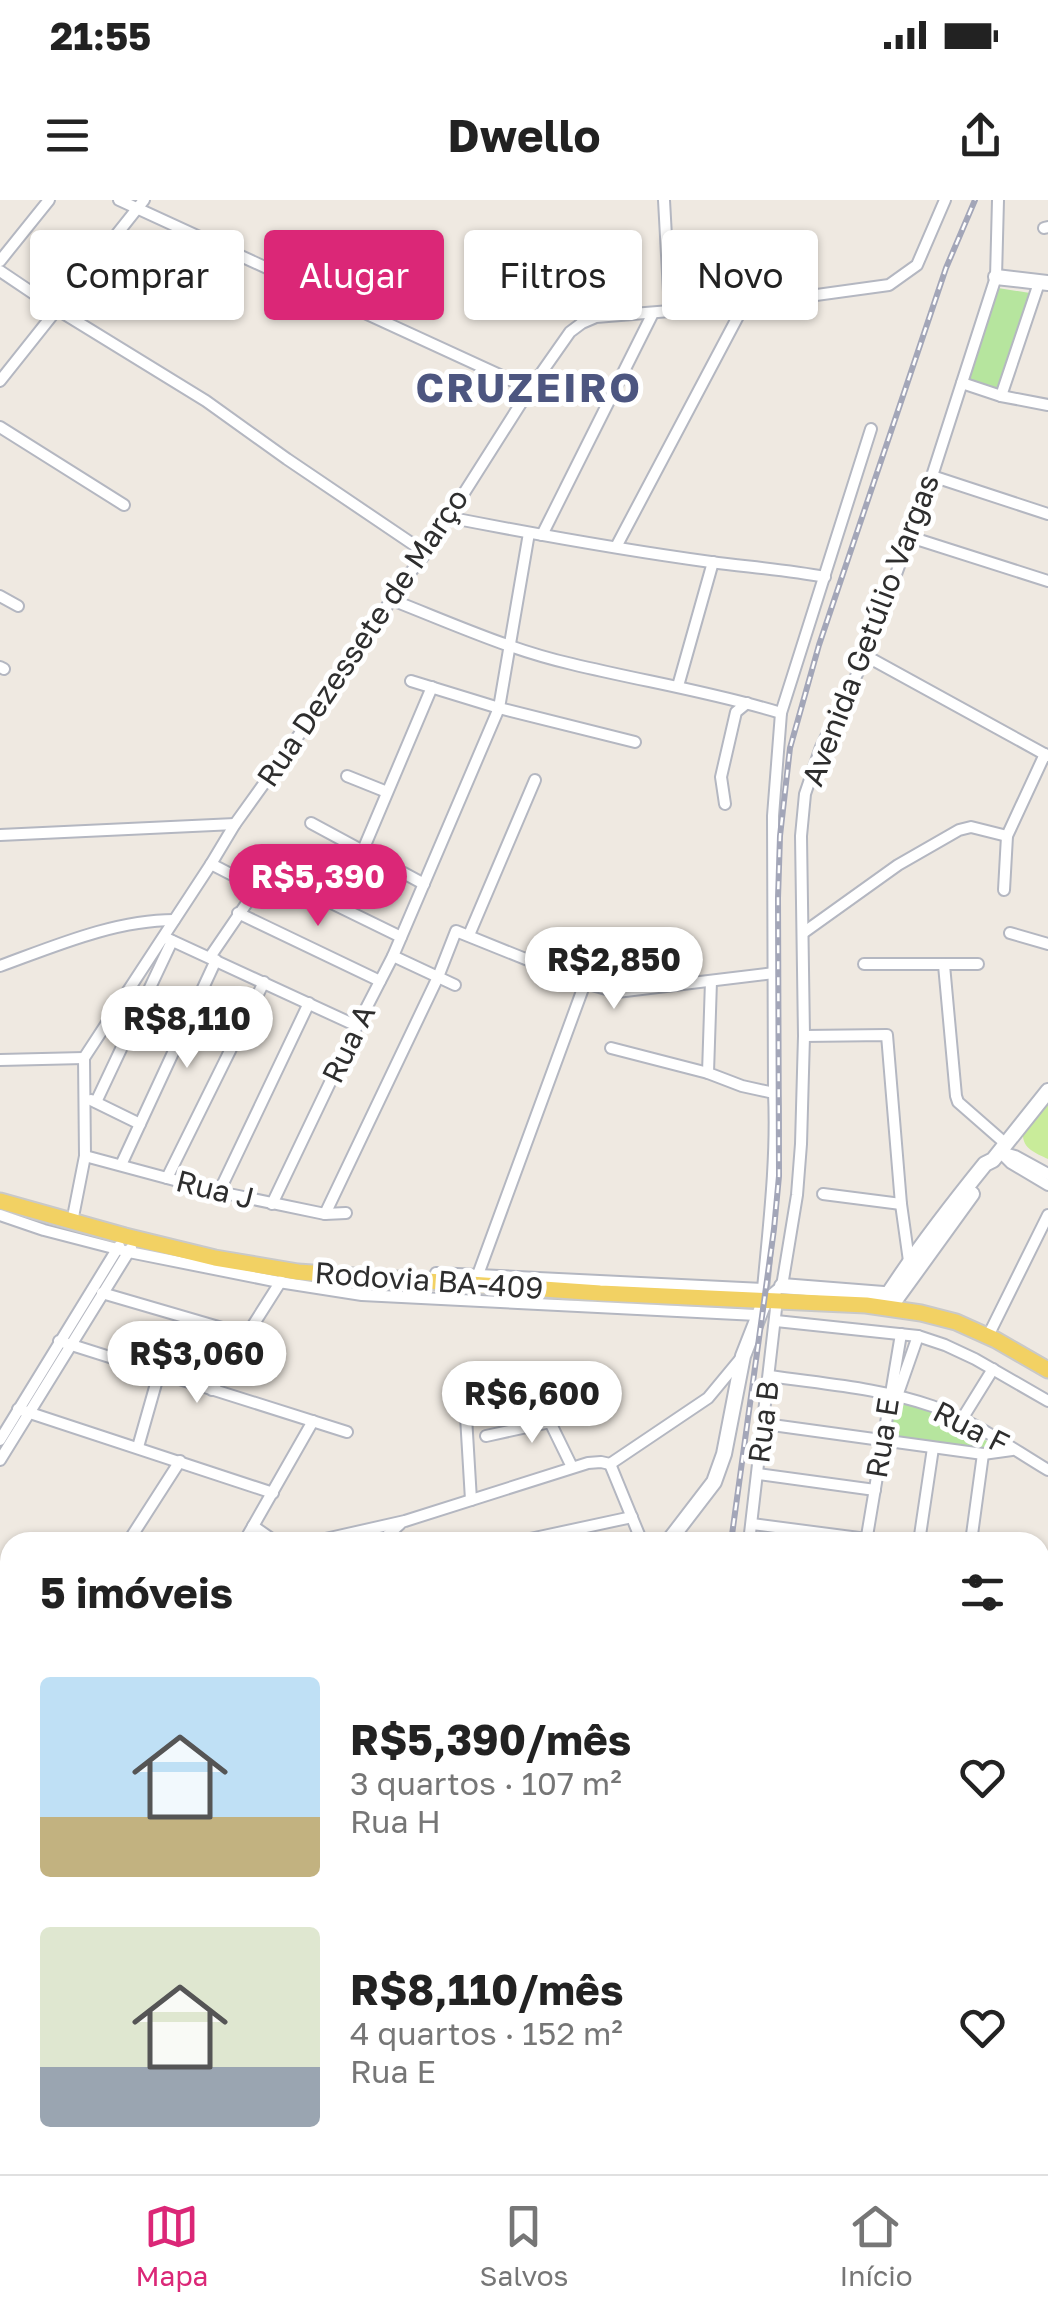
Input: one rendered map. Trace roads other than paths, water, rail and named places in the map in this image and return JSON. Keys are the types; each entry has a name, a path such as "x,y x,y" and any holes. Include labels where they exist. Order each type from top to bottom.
{"main road":[{"name":"Rodovia BA-409","path":"0,1201 72,1222 127,1244 298,1272 884,1302 956,1322 1048,1370"}],"street":[{"path":"3,252 49,200"},
{"path":"118,200 140,204 530,389"},
{"path":"664,200 666,230"},
{"path":"818,295 894,282 916,265 945,200"},
{"name":"Avenida Getúlio Vargas","path":"767,1298 798,1178 804,1036 802,836 806,794 821,747 866,656 932,476 996,277 998,200"},
{"path":"120,230 140,204"},
{"path":"0,270 30,291"},
{"path":"996,277 1044,283 1001,396"},
{"path":"653,313 662,311"},
{"name":"Rua Dezessete de Março","path":"84,1058 168,939 174,920 234,824 426,553 570,332 596,317 653,313"},
{"name":"Rua A","path":"272,1204 394,956 499,708 536,534 653,313"},
{"path":"0,382 50,320"},
{"path":"74,320 206,401 426,553"},
{"path":"616,547 736,320"},
{"path":"962,383 1048,405"},
{"path":"0,428 124,504"},
{"name":"Avenida Getúlio Vargas","path":"767,1298 776,1134 773,816 781,712 871,430"},
{"path":"932,476 1048,514"},
{"path":"447,518 713,562 825,576"},
{"path":"910,537 1048,581"},
{"path":"678,686 713,562"},
{"path":"0,596 18,606"},
{"path":"392,600 510,647 781,712"},
{"path":"866,656 1047,755 1007,836 1004,890"},
{"path":"411,681 635,742"},
{"path":"363,850 432,687"},
{"path":"725,804 721,777 736,712 748,702"},
{"path":"348,776 387,792"},
{"name":"Rua A","path":"325,1214 438,978 456,932 464,933 535,780"},
{"path":"312,823 424,884"},
{"path":"0,835 234,824"},
{"path":"803,934 898,865 959,830 972,828 1007,836"},
{"path":"212,864 256,886"},
{"path":"121,1165 213,958 268,872 402,938"},
{"path":"238,914 380,981"},
{"path":"0,966 120,927 174,920"},
{"path":"464,933 617,992 774,973"},
{"path":"1010,933 1048,944"},
{"path":"90,1100 168,939 357,1026"},
{"path":"394,956 455,985"},
{"path":"864,964 978,964"},
{"path":"944,965 958,1102 1011,1164 1048,1185"},
{"path":"708,1074 711,981"},
{"path":"167,1178 264,982"},
{"path":"436,1272 476,1280 586,983"},
{"path":"219,1192 309,1003"},
{"path":"804,1036 887,1035 909,1261"},
{"path":"611,1048 774,1093"},
{"path":"0,1060 84,1058 90,1100 85,1156 72,1222"},
{"path":"884,1302 909,1261 991,1170 1000,1152 1048,1091"},
{"path":"90,1100 140,1124"},
{"path":"1000,1152 1048,1174"},
{"name":"Rua J","path":"85,1156 272,1204 325,1214 346,1213"},
{"path":"823,1194 901,1204"},
{"path":"0,1215 44,1230 127,1244 279,1282 362,1295 884,1302"},
{"path":"884,1302 950,1215"},
{"path":"991,1330 1048,1215"},
{"path":"0,1460 92,1290 127,1244"},
{"path":"65,1343 104,1294 127,1244"},
{"path":"212,1390 279,1282 298,1272"},
{"path":"92,1290 246,1334"},
{"path":"676,1532 714,1482 724,1454 743,1356 767,1298"},
{"name":"Rua B","path":"751,1532 776,1321 767,1298"},
{"name":"Rua E","path":"868,1532 882,1439 909,1335 921,1313"},
{"path":"776,1321 909,1335 945,1344 1048,1401"},
{"path":"65,1343 347,1432"},
{"path":"356,1532 405,1521 572,1467 596,1462 610,1464 708,1398 743,1356"},
{"path":"962,1419 993,1369"},
{"path":"138,1448 159,1373"},
{"name":"Rua F","path":"770,1376 893,1395 935,1407 1048,1470"},
{"path":"465,1400 471,1500"},
{"path":"0,1440 24,1411"},
{"path":"24,1411 273,1493"},
{"path":"250,1532 313,1421"},
{"path":"486,1436 550,1422 572,1467"},
{"path":"764,1424 984,1454 1013,1450"},
{"path":"921,1532 934,1448"},
{"path":"972,1532 984,1454"},
{"path":"137,1532 180,1461"},
{"path":"610,1464 638,1532"},
{"path":"758,1474 875,1490"},
{"path":"570,1532 632,1517"},
{"path":"392,1532 405,1521"},
{"path":"752,1524 806,1532"},
{"path":"254,1526 262,1532"}],"railway":[{"path":"732,1532 779,1176 778,898 790,748 819,645 946,268 975,200"}],"district":[{"name":"CRUZEIRO","path":"529,388"}]}
